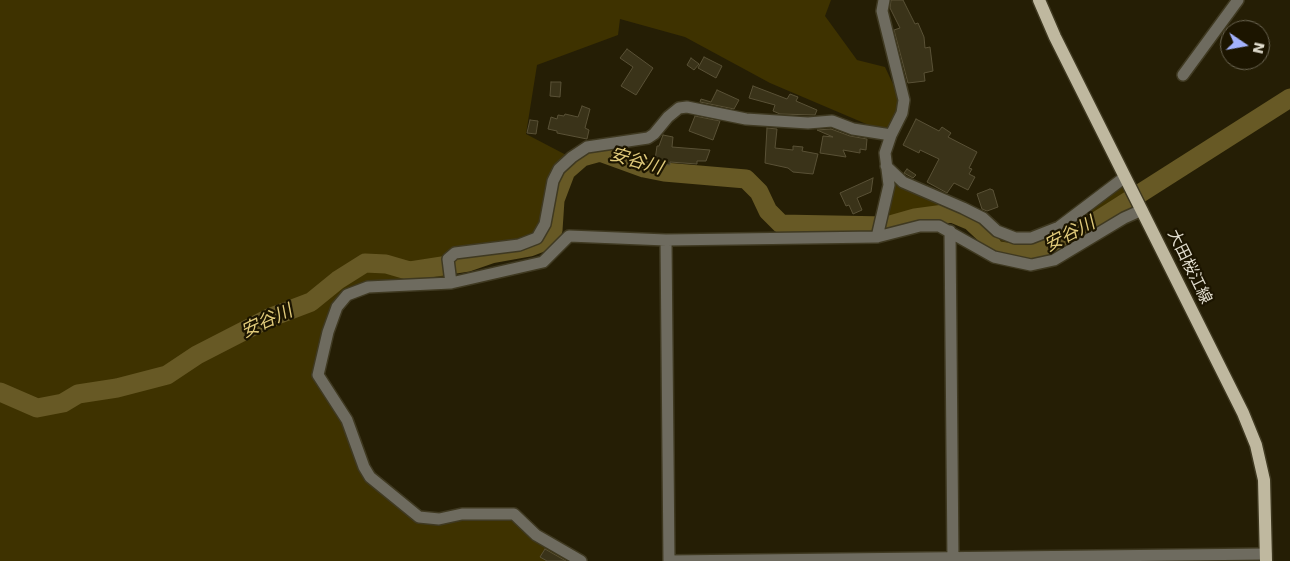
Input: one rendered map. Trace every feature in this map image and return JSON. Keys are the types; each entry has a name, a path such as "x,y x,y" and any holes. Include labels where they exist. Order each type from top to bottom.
{"main road":[{"name":"大田桜江線","path":"1039,0 1055,37 1141,207 1256,445 1264,480 1266,558"}],"street":[{"path":"877,235 889,186 885,152 902,113 904,100 882,11 884,0"},
{"path":"1183,75 1238,0"},
{"path":"451,280 448,259 455,253 519,245 537,238 544,224 553,181 559,169 572,157 587,148 648,138 679,108 687,107 746,118 808,123 832,121 853,129 891,135"},
{"path":"886,166 903,182 970,211 983,218 997,230 1015,238 1031,238 1059,227 1127,180"},
{"path":"581,561 536,535 514,514 462,514 439,520 419,517 370,477 364,467 347,420 320,381 318,375 328,332 337,307 347,296 368,287 451,280 543,262 569,236 666,240 877,235 920,226 939,226 994,257 1031,265 1054,260 1141,207"},
{"path":"950,231 953,559"},
{"path":"666,240 669,561 1266,558"}],"shaded area":[{"path":"0,0 831,0 825,16 857,60 885,67 901,101 891,129 871,126 770,83 685,37 620,19 618,35 537,65 526,134 570,157 558,167 542,226 532,239 456,251 447,280 343,295 316,375 345,421 361,467 420,520 512,516 572,561 0,561"},
{"path":"893,179 1031,241 1121,185 1126,192 1050,242 1030,247 1016,246 1001,241 987,232 977,221 953,210 882,221"}],"building":[{"path":"891,0 903,0 915,24 918,23 924,37 925,48 930,47 933,71 924,73 925,81 908,83 894,30 900,28 890,8"},
{"path":"627,49 653,68 636,95 621,86 633,67 620,58"},
{"path":"704,57 722,66 716,78 698,68"},
{"path":"691,58 699,64 694,70 687,65"},
{"path":"551,82 561,82 560,97 550,96"},
{"path":"753,86 787,99 790,94 798,97 796,101 817,110 815,115 780,114 773,111 775,105 749,98"},
{"path":"717,90 739,100 734,109 700,102 701,99 711,102"},
{"path":"582,106 590,109 585,128 589,130 587,139 557,133 557,131 548,129 551,117 557,119 558,115 564,116 565,114 578,117"},
{"path":"695,116 720,121 713,140 689,131"},
{"path":"916,119 939,131 942,127 951,133 948,137 977,152 969,168 972,169 969,174 975,177 968,190 954,183 947,193 927,182 939,159 920,150 919,153 903,145"},
{"path":"530,120 538,121 536,134 527,133"},
{"path":"767,128 777,129 775,148 793,150 793,146 803,147 802,151 818,154 813,174 793,172 788,168 765,163"},
{"path":"831,129 850,136 867,139 866,150 860,149 860,153 843,150 846,157 820,153 823,136 833,137 817,130"},
{"path":"663,135 673,137 672,147 710,150 706,161 697,161 697,164 670,162 670,165 661,164 662,161 655,160 657,146 659,146"},
{"path":"907,169 916,175 913,178 904,173"},
{"path":"873,178 871,192 857,198 862,210 853,214 849,205 846,206 840,193"},
{"path":"990,189 993,190 998,207 987,211 982,209 977,194"},
{"path":"545,549 566,561 547,561 540,557"}],"waterway":[{"name":"安谷川","path":"0,392 37,408 63,403 78,394 117,388 167,375 197,355 269,318 311,302 338,280 365,263 386,264 410,271 468,262 491,254 530,247 543,242 553,230 555,200 566,171 582,157 600,152 644,168 664,172 746,179 759,192 768,211 781,224 887,226 915,218 952,213 971,221 985,234 995,250 1013,253 1035,253 1059,245 1290,98"}]}
